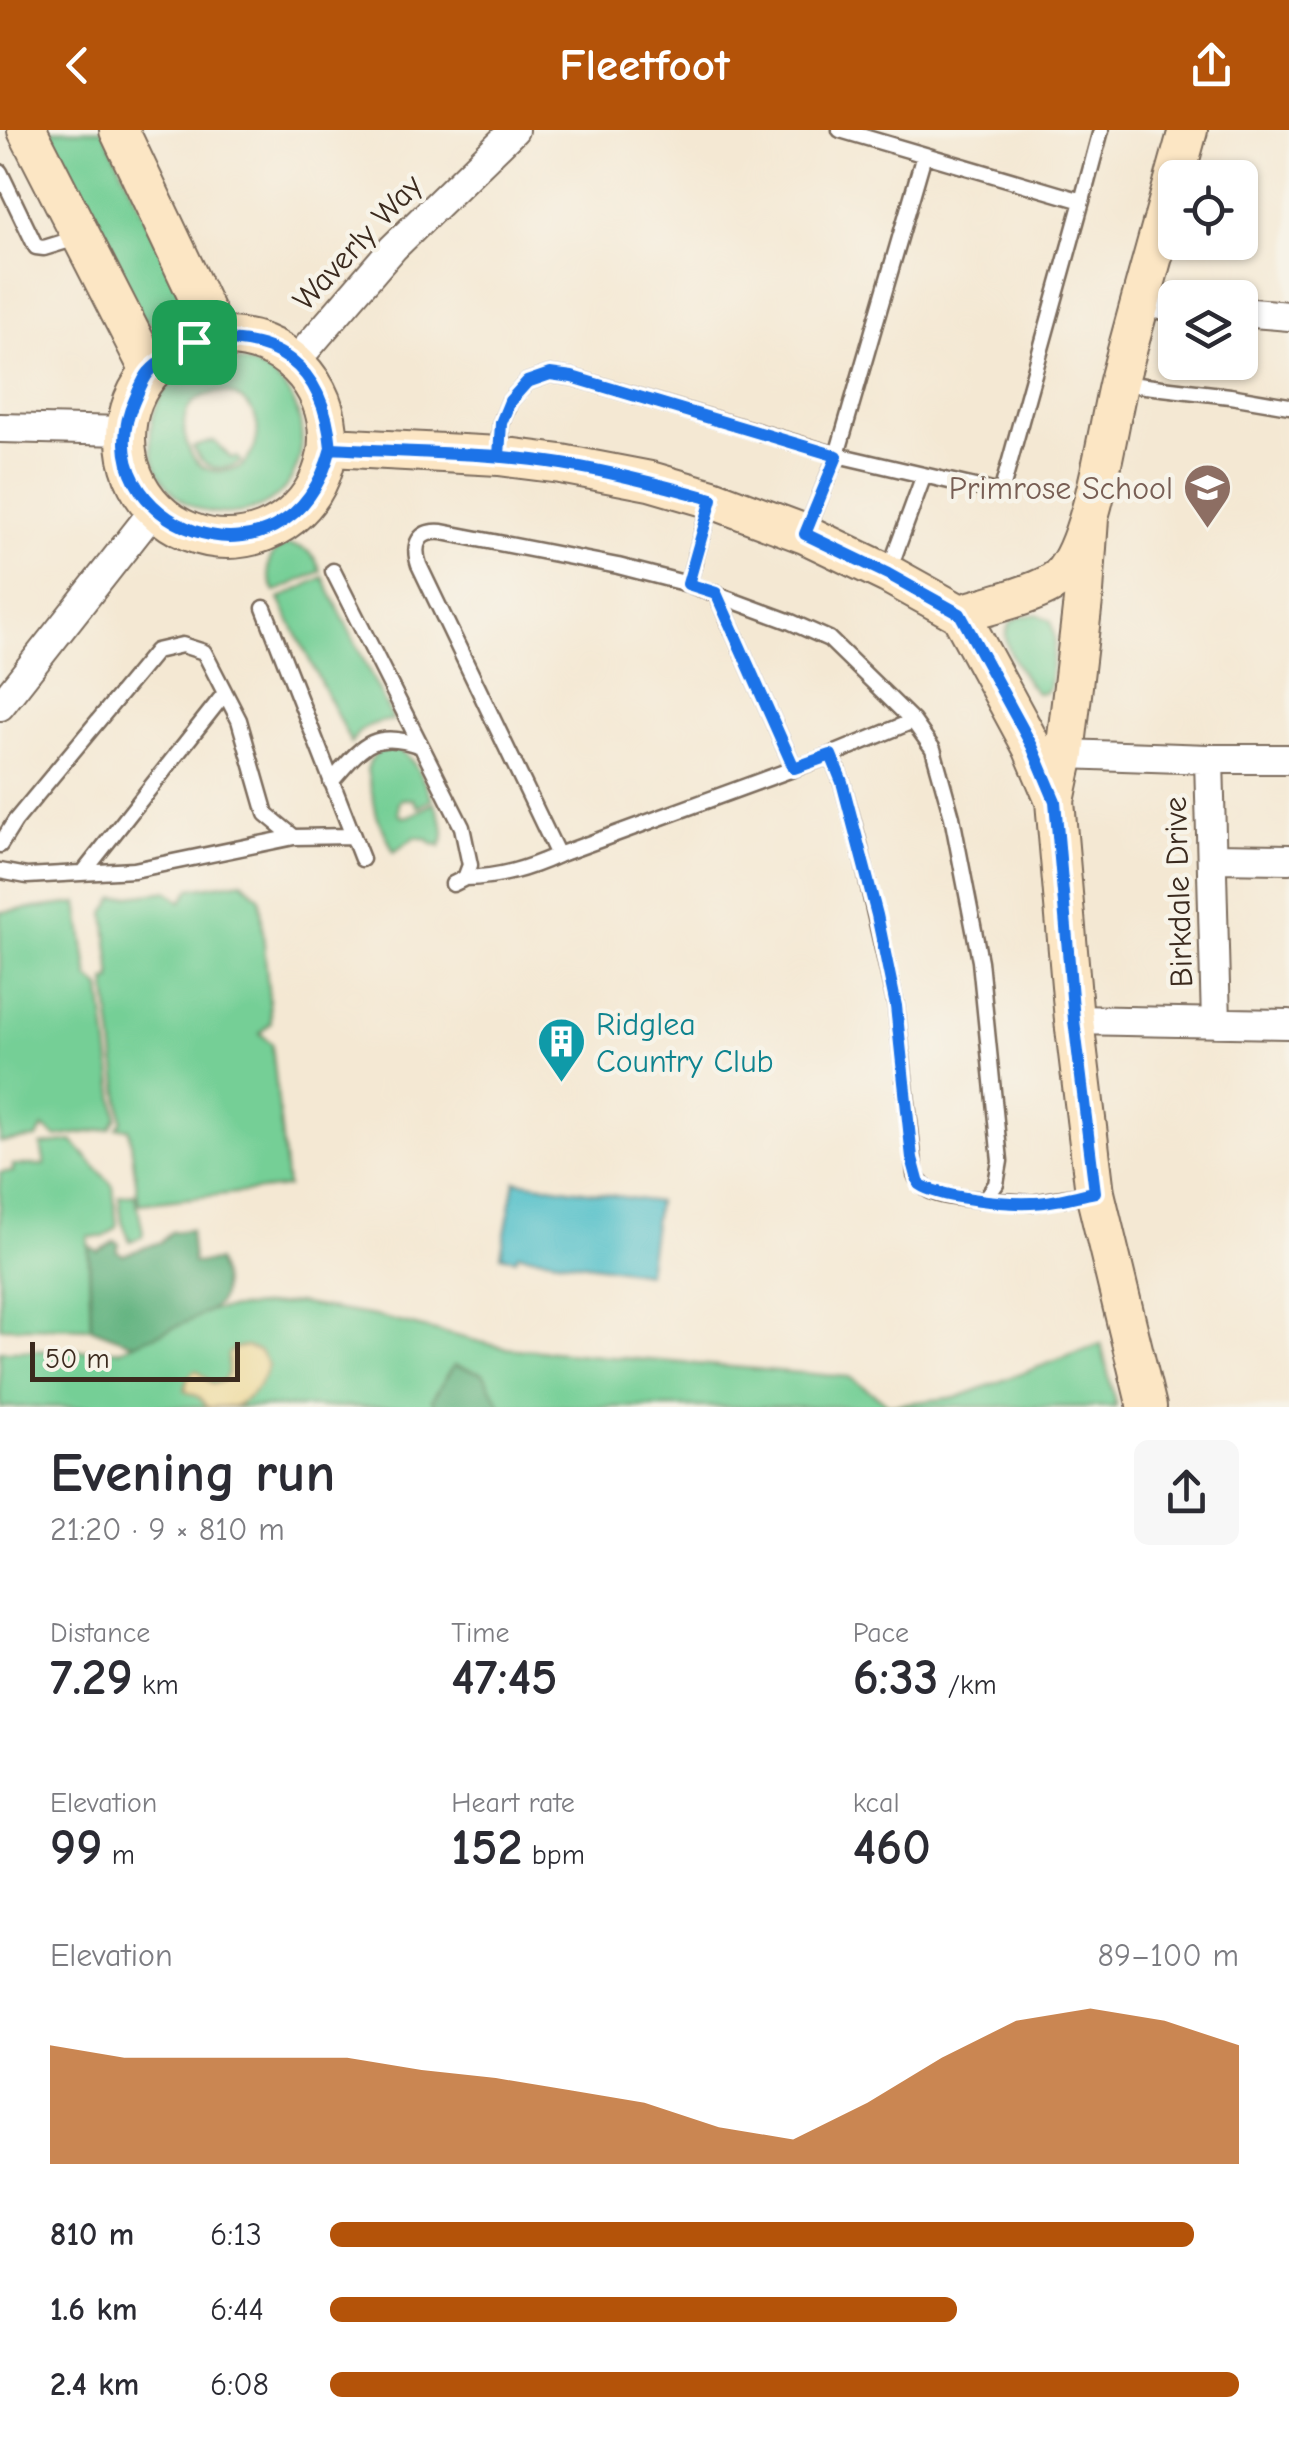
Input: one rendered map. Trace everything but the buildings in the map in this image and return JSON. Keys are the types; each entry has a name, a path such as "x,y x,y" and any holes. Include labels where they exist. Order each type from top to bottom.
{"street":[{"path":"27,130 150,371"},
{"path":"118,130 218,339"},
{"name":"Waverly Way","path":"295,362 393,248 514,130"},
{"path":"1162,280 1188,130"},
{"path":"1055,801 1066,754 1089,518 1119,383 1158,304"},
{"path":"1258,313 1289,316"},
{"path":"218,339 261,344 295,362 315,389 328,420 331,448 313,492 296,513 258,533 234,538 211,536 174,522 155,509 131,473 125,431 130,409 150,371 194,342 218,339"},
{"path":"0,428 125,431"},
{"path":"331,448 499,456 650,482 712,499 805,534 960,614 1032,746 1055,801 1074,1020 1095,1192 1147,1407"},
{"path":"0,706 155,509"},
{"path":"960,614 1032,592 1059,578 1089,518"},
{"path":"1066,754 1289,760"},
{"name":"Birkdale Drive","path":"1209,759 1216,1023"},
{"path":"1213,858 1289,859"},
{"path":"1074,1020 1289,1024"}],"lane":[{"path":"840,130 1082,200"},
{"path":"499,456 501,423 510,401 527,382 550,374 572,377 837,456 1001,493 1100,130"},
{"path":"805,534 837,456 924,155"},
{"path":"0,172 36,247 81,237"},
{"path":"1119,383 1289,406"},
{"path":"888,574 924,476"},
{"path":"688,584 712,499"},
{"path":"558,855 419,565 415,554 418,544 430,531 618,566 716,593 829,638 913,721 934,750 952,818 980,961 1000,1161 996,1184 986,1200"},
{"path":"333,571 462,827 470,865 459,881 512,873 913,721"},
{"path":"716,593 794,768"},
{"path":"264,608 362,859"},
{"path":"0,845 14,821 156,651 182,644 204,652 240,720 266,814 294,837"},
{"path":"83,873 225,692"},
{"path":"331,782 370,742 396,739 421,746"},
{"path":"831,755 860,844 892,988 919,1184 942,1194 1032,1203 1095,1192"},
{"path":"0,871 27,876 134,870 294,837 351,836"}],"green space":[{"path":"49,130 103,130 188,305 174,326 163,329 141,318"},
{"path":"222,359 256,366 280,383 295,407 302,434 298,462 286,486 265,504 234,513 200,510 175,495 159,472 151,445 153,416 166,390 188,370","holes":["223,392 236,396 253,412 257,423 255,445 241,467 210,470 191,453 185,417 191,405 204,396"]},
{"path":"214,441 241,462 226,468 207,465 193,447"},
{"path":"287,545 309,552 321,571 275,592 269,577 270,559"},
{"path":"323,577 393,720 369,726 351,743 279,599"},
{"path":"1038,614 1051,621 1055,639 1049,688 1037,693 1014,660 1006,636 1011,622"},
{"path":"394,748 413,763 432,799 418,807 413,799 402,799 399,814 411,816 434,803 444,831 440,847 415,837 394,852 377,816 367,770 377,752"},
{"path":"242,881 260,898 271,1023 260,1033 272,1044 287,1187 139,1204 129,1128 117,1128 122,1121 106,981 112,980 105,912 115,898 168,891 181,902 190,889"},
{"path":"78,903 89,978 101,988 117,1118 110,1129 56,1137 43,1127 37,1138 0,1142 0,912"},
{"path":"72,1141 113,1186 117,1227 104,1237 88,1237 91,1328 0,1327 0,1172 13,1172 13,1165 45,1165 41,1145"},
{"path":"135,1194 143,1232 142,1237 130,1241 122,1222 119,1196"},
{"path":"190,1230 193,1263 217,1261 222,1291 215,1307 133,1344 91,1328 89,1246 98,1251 115,1241 119,1244 117,1251 123,1255 161,1242 171,1232"},
{"path":"297,1303 375,1316 505,1348 849,1377 890,1405 958,1397 1101,1344 1116,1407 0,1407 0,1351 120,1350 211,1310"},
{"path":"454,1365 483,1373 502,1407 435,1407 432,1399"}],"sand":[{"path":"235,1348 260,1351 268,1365 260,1384 246,1399 234,1406 207,1407 199,1397 185,1391 187,1379 194,1371 212,1384 223,1381 228,1374 228,1354"}],"water":[{"path":"515,1181 657,1202 647,1273 518,1254 516,1259 501,1255"}],"place":[{"name":"Primrose School","path":"1208,530"},
{"name":"Ridglea Country Club","path":"561,1084"}],"route":[{"path":"194,342 150,371 130,409 126,450 139,490 155,509 174,522 211,536 234,538 258,533 296,513 313,492 331,448 415,453 499,456 501,423 510,401 527,382 550,374 572,377 837,456 805,534 960,614 1032,746 1055,801 1074,1020 1095,1192 1032,1203 942,1194 919,1184 912,1158 896,1006 842,782 831,755 794,768 716,593 688,584 712,499 561,464 499,456 331,448 328,420 315,389 295,362 261,344 218,339 194,342"}]}
